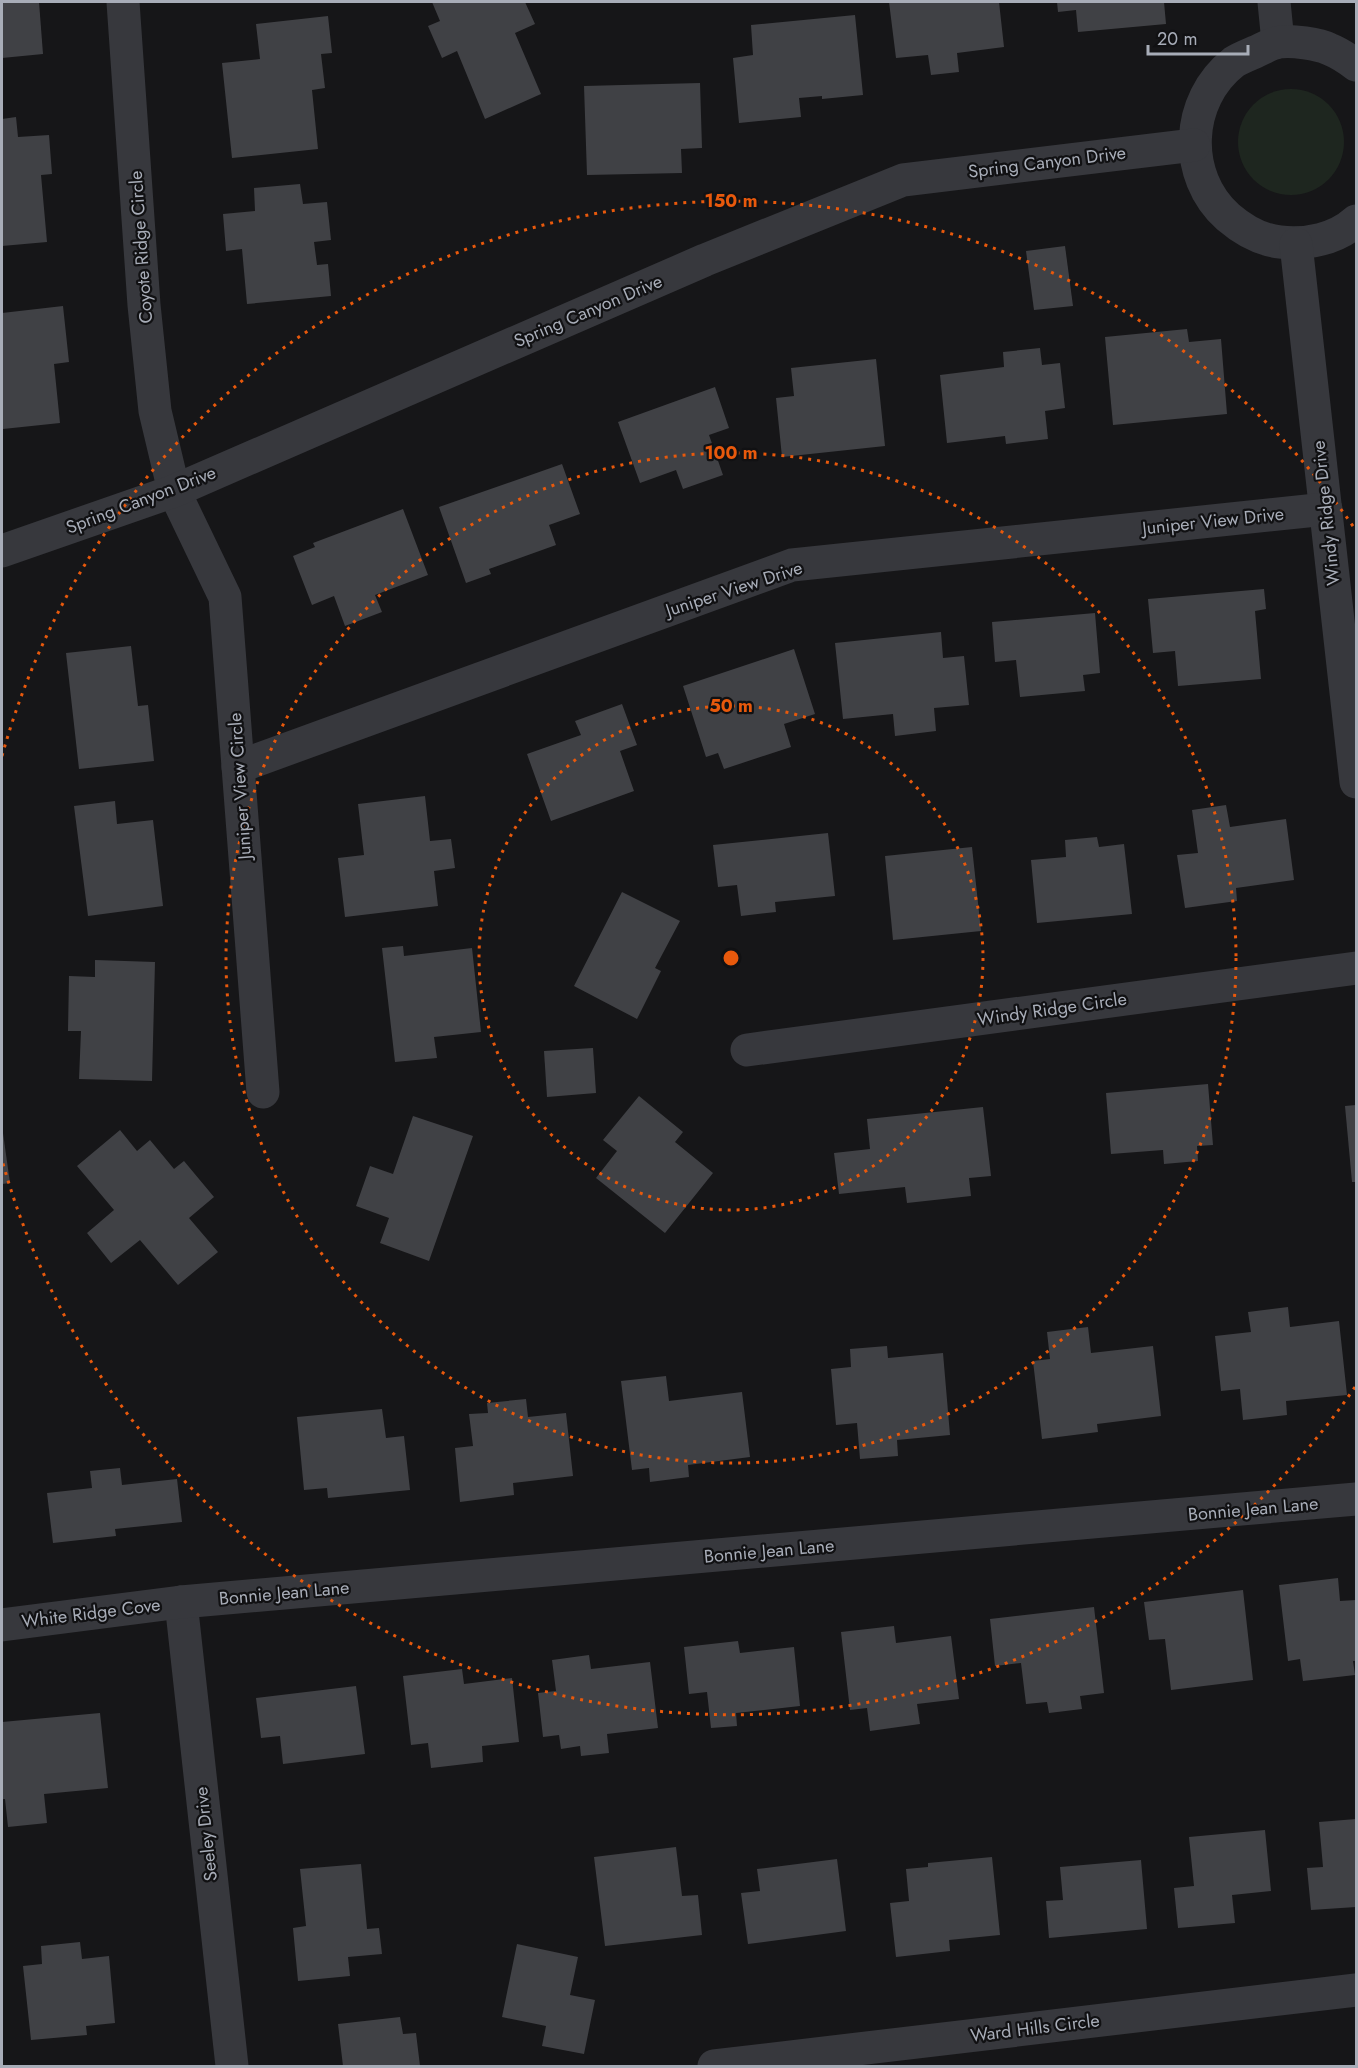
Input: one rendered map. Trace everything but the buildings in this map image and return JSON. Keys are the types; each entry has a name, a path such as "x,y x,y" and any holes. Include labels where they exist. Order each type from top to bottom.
{"street":[{"name":"Coyote Ridge Circle","path":"123,2 155,411 174,491"},
{"path":"1274,2 1278,42"},
{"path":"1356,65 1328,48 1278,42 1235,62 1211,87 1197,118 1194,145 1200,178 1216,206 1241,228 1273,242 1296,244 1318,240 1349,227 1356,221"},
{"name":"Spring Canyon Drive","path":"2,551 174,491 705,260 903,180 1194,145"},
{"name":"Windy Ridge Drive","path":"1296,244 1356,782"},
{"name":"Juniper View Circle","path":"174,491 225,597 263,1092"},
{"name":"Juniper View Drive","path":"238,767 792,565 1326,509"},
{"name":"Windy Ridge Circle","path":"747,1050 1356,968"},
{"name":"Bonnie Jean Lane","path":"181,1602 1356,1499"},
{"name":"White Ridge Cove","path":"2,1624 181,1602"},
{"name":"Seeley Drive","path":"181,1602 231,2067"},
{"name":"Ward Hills Circle","path":"714,2066 1356,1990"}],"shaded area":[{"path":"1291,89 1311,93 1329,104 1340,122 1344,142 1340,162 1329,180 1311,191 1291,195 1271,191 1253,180 1242,162 1238,142 1242,122 1253,104 1271,93"}]}
